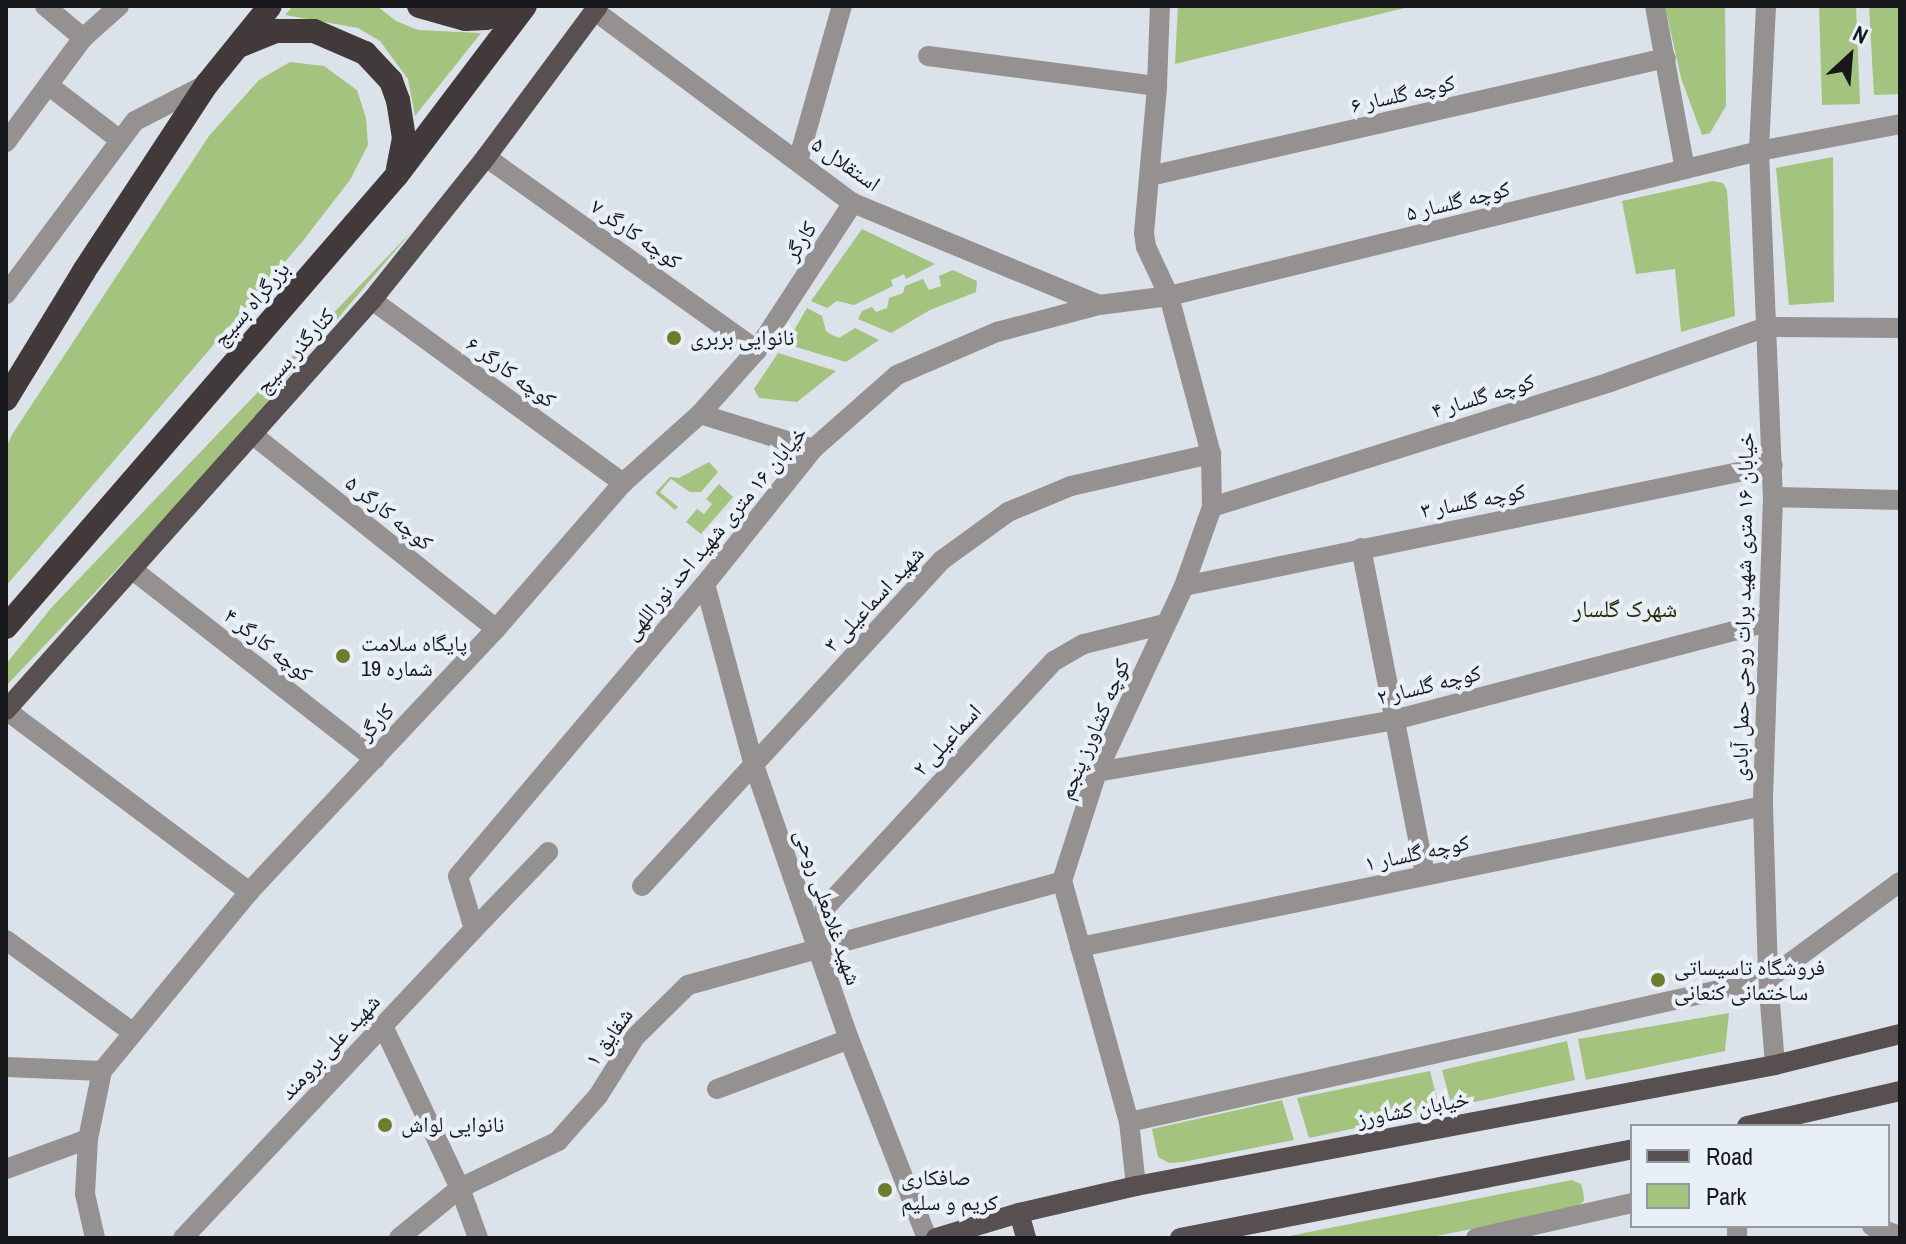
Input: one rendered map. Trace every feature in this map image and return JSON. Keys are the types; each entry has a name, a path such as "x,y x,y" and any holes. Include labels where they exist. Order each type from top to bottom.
{"highway":[{"path":"6,399 84,271 207,84 270,6"},
{"path":"419,6 465,19 486,18 524,6"},
{"name":"بزرگراه بسیج","path":"6,627 397,175 524,6"},
{"path":"241,45 276,31 314,31 365,53 391,81 398,100 404,138 397,175"}],"main road":[{"name":"کنارگذر بسیج","path":"6,710 372,300 486,157 596,8"},
{"name":"خیابان کشاورز","path":"936,1238 1019,1213 1136,1186 1775,1065 1900,1034"},
{"path":"1757,1124 1900,1091"},
{"path":"1180,1238 1630,1149"},
{"path":"1019,1213 1026,1238"}],"street":[{"path":"45,6 83,38"},
{"path":"7,139 83,38 119,6"},
{"path":"798,161 842,6"},
{"name":"کوچه کشاورز پنجم","path":"1062,881 1097,772 1184,586 1212,507 1211,454 1169,296 1146,247 1144,233 1157,86 1160,6"},
{"path":"1655,6 1685,169"},
{"name":"خیابان ۱۶ متری شهید برات روحی حمل آبادی","path":"1766,6 1759,151 1773,497 1763,806 1768,979 1775,1065"},
{"name":"استقلال ۵","path":"596,8 853,203 1099,305"},
{"path":"928,56 1157,86"},
{"name":"کوچه گلسار ۶","path":"1150,176 1666,58"},
{"path":"9,284 135,121 207,84"},
{"path":"48,85 120,140"},
{"name":"کوچه گلسار ۵","path":"1169,296 1759,151 1900,124"},
{"name":"کوچه کارگر ۷","path":"486,157 757,350"},
{"name":"کارگر","path":"95,1238 85,1194 88,1139 102,1071 249,892 496,629 623,483 700,414 757,350 853,203"},
{"name":"خیابان ۱۶ متری شهید احد نوراللهی","path":"474,929 458,876 705,584 813,449 897,375 997,332 1099,305 1169,296"},
{"name":"کوچه کارگر ۶","path":"372,300 623,483"},
{"name":"کوچه گلسار ۴","path":"1212,507 1610,382 1766,327 1900,328"},
{"path":"700,414 813,449"},
{"name":"کوچه کارگر ۵","path":"252,434 496,629"},
{"name":"شهید اسماعیلی ۳","path":"642,886 942,560 1008,512 1071,486 1211,454"},
{"name":"کوچه گلسار ۳","path":"1184,586 1773,465"},
{"path":"1773,497 1900,500"},
{"path":"1361,548 1425,875"},
{"name":"کوچه کارگر ۴","path":"133,570 375,759"},
{"name":"شهید غلامعلی روحی","path":"705,584 754,765 849,1039 927,1238"},
{"name":"کوچه گلسار ۲","path":"1097,772 1394,720 1767,622"},
{"name":"اسماعیلی ۲","path":"817,950 825,908 1054,661 1084,644 1165,624"},
{"path":"6,710 249,892"},
{"name":"کوچه گلسار ۱","path":"1080,947 1763,806"},
{"name":"شهید علی برومند","path":"183,1238 548,852"},
{"path":"1062,881 1129,1122 1136,1186"},
{"name":"شقایق ۱","path":"399,1238 460,1188 558,1141 598,1096 635,1037 688,985 1062,881"},
{"path":"1129,1122 1768,979 1900,882"},
{"path":"6,940 132,1032"},
{"path":"383,1026 460,1188 478,1238"},
{"path":"717,1089 849,1039"},
{"path":"9,1072 102,1071"},
{"path":"6,1169 88,1139"},
{"path":"1476,1238 1630,1203"},
{"path":"1878,1228 1900,1236"}],"green space":[{"path":"293,6 377,6 396,21 418,30 481,33 415,116 408,79 380,41 358,28 285,15"},
{"path":"1178,6 1413,6 1175,64"},
{"path":"1665,6 1725,6 1726,106 1710,133 1702,135 1681,78"},
{"path":"1819,6 1856,6 1860,104 1822,105"},
{"path":"1869,6 1900,6 1900,94 1874,95"},
{"path":"290,62 324,66 357,90 366,118 368,145 350,180 302,242 6,586 6,447 13,433 209,136 259,80"},
{"path":"1833,157 1834,302 1789,305 1776,168"},
{"path":"1713,181 1723,183 1727,190 1735,316 1681,332 1675,269 1636,274 1622,201"},
{"path":"862,229 935,264 906,279 904,274 891,280 893,286 854,305 837,301 827,308 811,301"},
{"path":"412,231 192,490 6,686 6,664 52,607"},
{"path":"953,270 977,281 976,292 930,310 891,333 858,319 862,311 872,307 876,312 887,308 889,298 903,293 905,286 923,279 929,290 941,286 939,276"},
{"path":"807,308 822,316 826,331 832,335 839,338 855,328 879,340 846,362 786,344"},
{"path":"778,353 836,371 797,402 759,398 754,389"},
{"path":"709,462 718,472 701,492 690,492 671,479 660,492 678,507 675,510 655,493 670,477 679,478"},
{"path":"719,484 733,497 701,534 686,522 697,509 704,514 712,504 706,499"},
{"path":"1729,1013 1725,1051 1586,1080 1578,1039"},
{"path":"1567,1041 1575,1080 1452,1107 1442,1070"},
{"path":"1430,1071 1440,1110 1309,1138 1297,1098"},
{"path":"1282,1100 1294,1140 1183,1162 1169,1163 1158,1157 1152,1129"},
{"path":"1572,1180 1581,1184 1583,1191 1584,1201 1576,1208 1427,1238 1279,1238"}],"place":[{"name":"نانوایی بربری","path":"674,338"},
{"name":"پایگاه سلامت شماره 19","path":"343,656"},
{"name":"فروشگاه تاسیساتی ساختمانی کنعانی","path":"1658,980"},
{"name":"نانوایی لواش","path":"385,1125"},
{"name":"صافکاری کریم و سلیم","path":"885,1190"}],"district":[{"name":"شهرک گلسار","path":"1625,609"}]}
